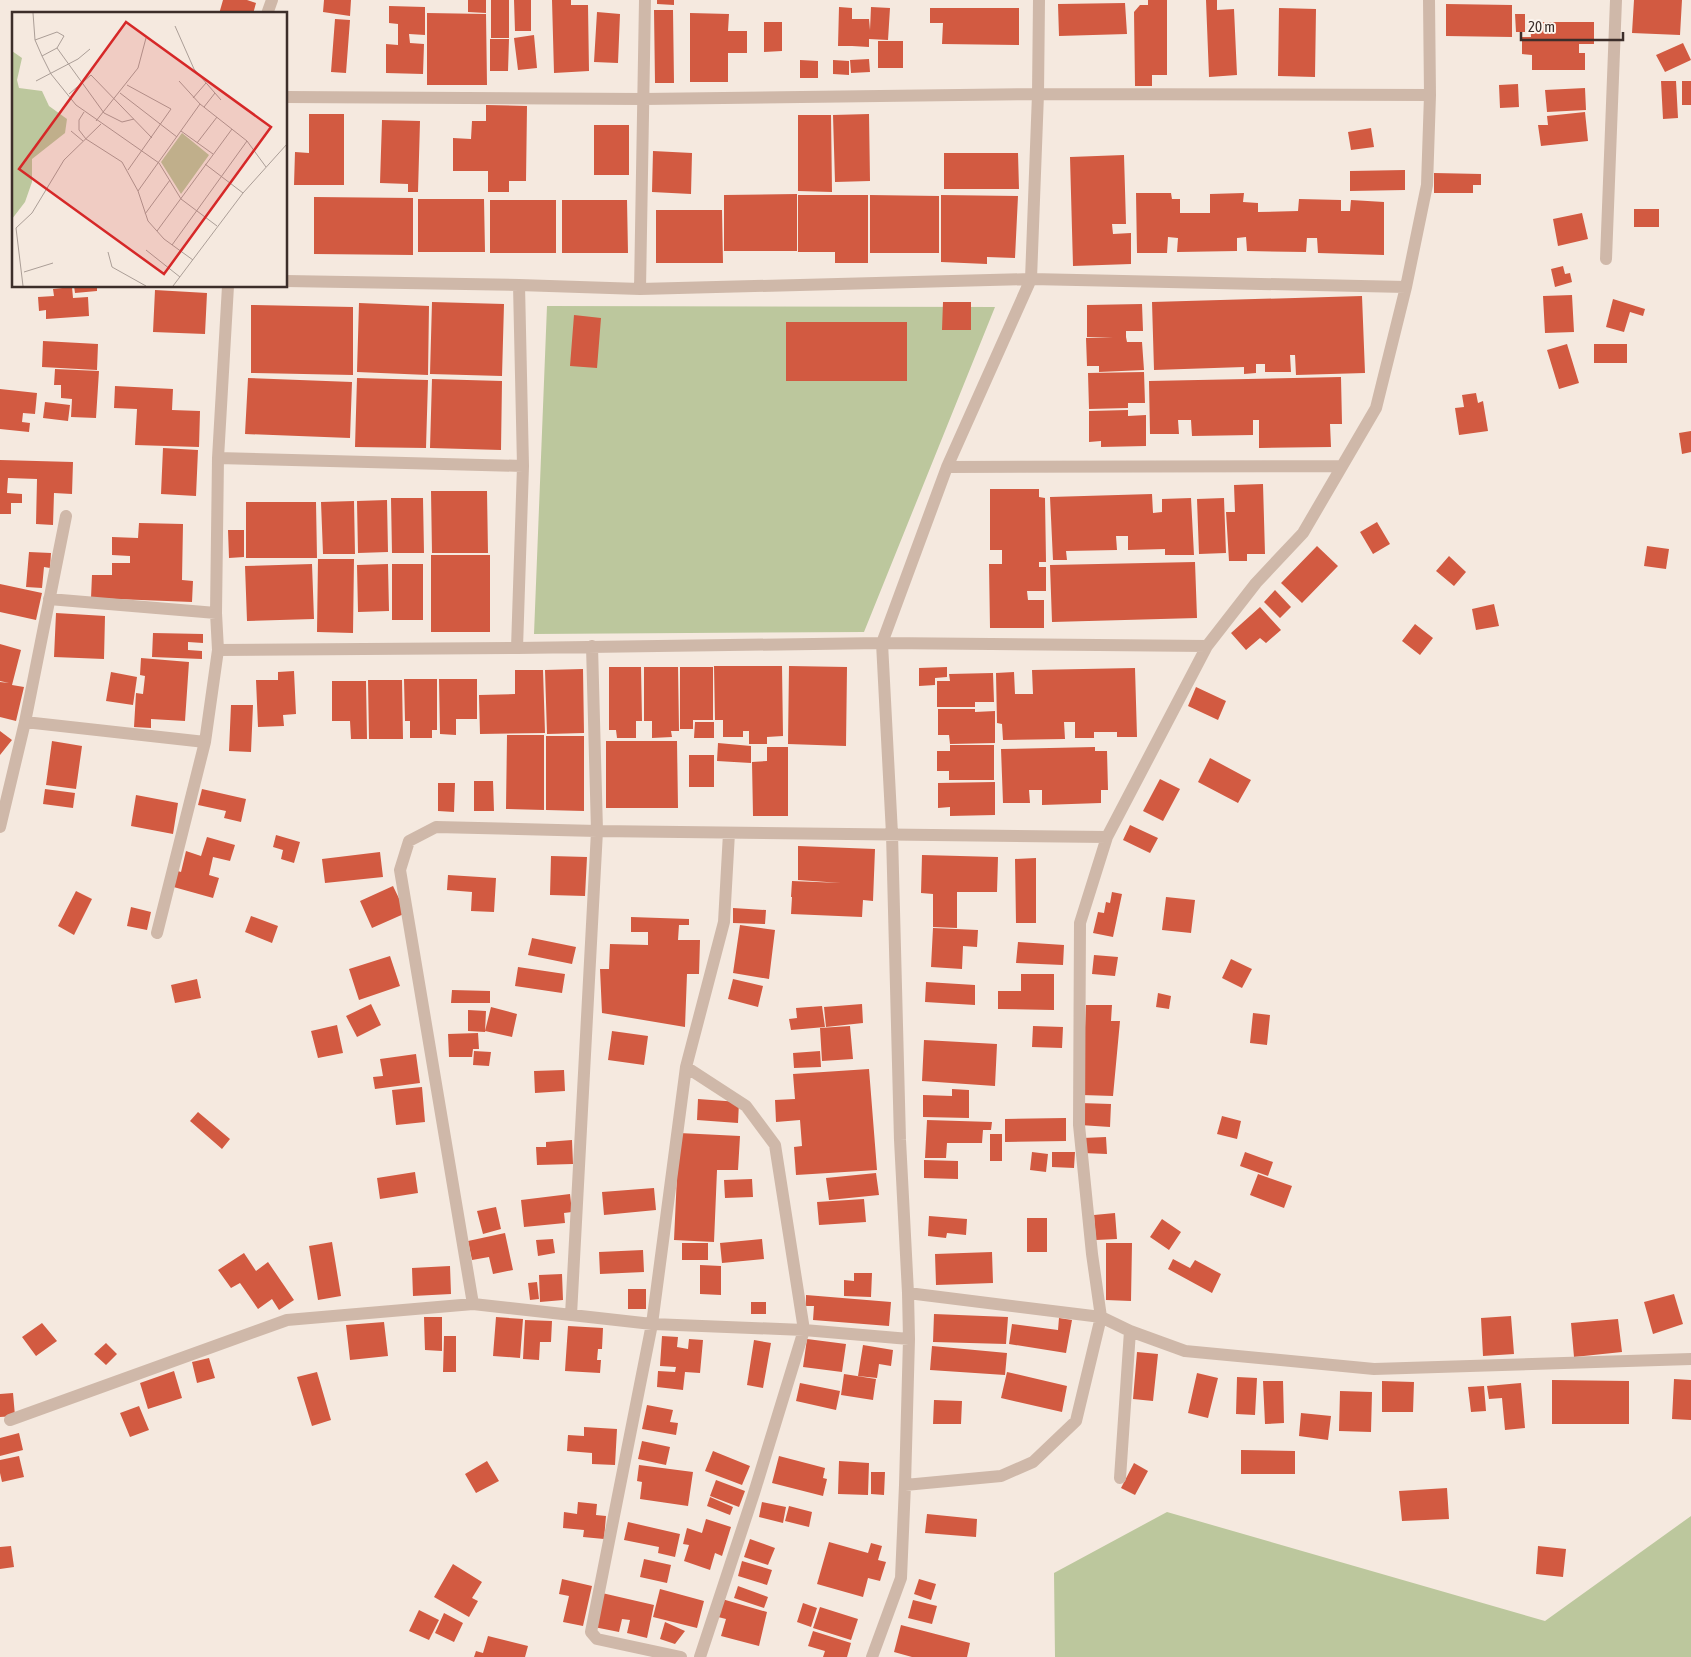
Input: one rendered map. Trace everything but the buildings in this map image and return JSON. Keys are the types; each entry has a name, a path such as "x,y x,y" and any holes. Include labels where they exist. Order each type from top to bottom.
{"street":[{"path":"268,12 272,0"},
{"path":"640,289 645,0"},
{"path":"872,1657 901,1578 909,1339 900,1140 892,834 882,642 947,467 1031,279 1038,94 1039,0"},
{"path":"905,1485 1001,1476 1033,1462 1076,1422 1101,1317 1092,1254 1079,1125 1080,924 1107,837 1207,646 1256,583 1303,532 1376,408 1406,287 1426,185 1430,95 1429,0"},
{"path":"1606,259 1616,0"},
{"path":"288,97 643,99 1038,94 1430,95"},
{"path":"288,281 640,289 1031,279 1406,287"},
{"path":"517,648 523,466 519,285"},
{"path":"157,933 205,742 218,650 216,612 218,458 228,288"},
{"path":"218,458 523,466"},
{"path":"947,467 1341,466"},
{"path":"0,827 25,722 66,516"},
{"path":"49,599 216,612"},
{"path":"218,650 517,648 882,642 1207,646"},
{"path":"571,1315 596,831 592,646"},
{"path":"25,722 205,742"},
{"path":"473,1304 400,870 410,841 436,826 596,831 1107,837"},
{"path":"681,1657 597,1639 591,1632 652,1324 686,1067 724,922 730,832"},
{"path":"686,1067 746,1106 774,1144 804,1330 754,1493 700,1657"},
{"path":"908,1293 1101,1317 1130,1331 1186,1351 1374,1369 1691,1359"},
{"path":"10,1420 287,1320 473,1304 652,1324 804,1330 909,1339"},
{"path":"1120,1478 1130,1331"}],"green space":[{"path":"547,306 995,307 864,632 534,634"},
{"path":"1167,1512 1545,1621 1691,1516 1691,1657 1055,1657 1054,1573"}]}
